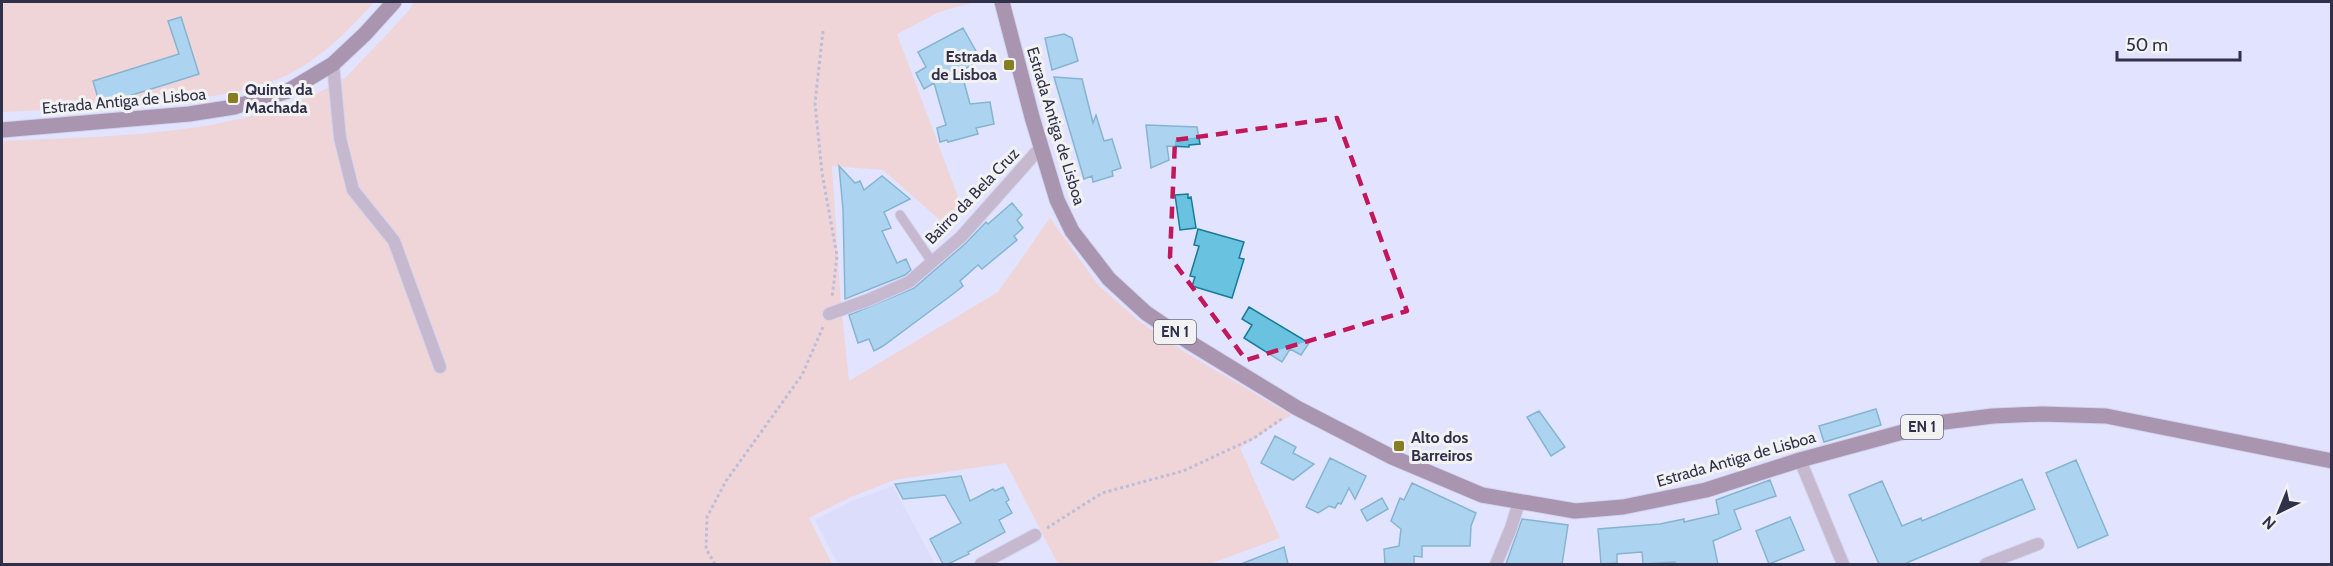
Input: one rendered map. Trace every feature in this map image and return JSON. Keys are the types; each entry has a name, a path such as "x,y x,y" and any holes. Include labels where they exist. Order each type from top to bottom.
{"main road":[{"name":"Estrada Antiga de Lisboa","path":"2,130 189,114 234,107 288,91 333,64 394,2"},
{"name":"Estrada Antiga de Lisboa","path":"1002,2 1057,200 1072,231 1109,279 1146,313 1297,408 1392,457 1482,495 1575,511 1623,507 1706,490 1800,460 1936,423 1993,416 2042,414 2106,416 2331,461"}],"street":[{"path":"333,64 340,138 353,190 394,241 440,368"},
{"name":"Bairro da Bela Cruz","path":"829,314 909,282 961,237 1041,147"},
{"path":"1800,460 1843,564"},
{"path":"1496,564 1519,502"},
{"path":"981,564 1035,535"},
{"path":"1986,564 2037,544"}],"lane":[{"path":"900,215 932,262"}],"path":[{"path":"715,564 706,549 707,517 726,481 802,375 829,314 835,285 837,256 822,173 815,104 823,31"},
{"path":"1035,535 1102,493 1183,471 1254,438 1297,408"}],"highlighted area":[{"path":"1337,118 1407,311 1246,360 1170,257 1175,140"}],"shaded area":[{"path":"2,2 374,2 344,34 309,62 283,77 252,88 153,103 2,112"},
{"path":"414,2 975,2 939,12 897,34 964,213 956,222 941,221 883,170 832,166 841,304 849,381 998,292 1050,218 1099,286 1139,321 1183,351 1291,415 1240,448 1280,538 1210,564 1058,564 1006,463 894,480 851,497 809,518 832,564 2,564 2,141 177,130 222,123 265,112 306,98 346,77 398,23"},
{"path":"893,486 935,564 838,564 815,520 852,501"}],"building":[{"path":"181,17 199,74 100,105 93,81 179,54 168,21"},
{"path":"963,28 981,60 961,71 970,104 990,102 994,124 976,128 978,134 940,142 937,128 946,125 934,83 924,89 916,73 926,67 918,52"},
{"path":"1064,34 1072,38 1078,61 1052,70 1045,38"},
{"path":"1054,77 1082,79 1093,123 1096,115 1104,141 1112,139 1121,168 1112,171 1113,176 1093,182 1092,176 1084,179"},
{"path":"1146,125 1197,127 1200,144 1189,145 1189,147 1167,146 1169,160 1151,168"},
{"path":"839,166 855,183 860,181 864,190 882,176 910,199 884,212 891,228 882,231 897,263 906,259 911,270 905,275 845,299 843,209"},
{"path":"1188,194 1188,198 1191,197 1196,228 1180,230 1175,195"},
{"path":"1012,203 1022,215 1017,220 1023,228 1014,236 1017,240 982,269 978,265 960,281 963,286 883,346 874,351 869,339 858,343 849,315 914,288 966,243 986,222 988,224"},
{"path":"1198,229 1244,242 1239,258 1244,259 1232,298 1192,286 1195,277 1190,276 1199,246 1194,245"},
{"path":"1249,307 1309,343 1301,355 1290,349 1282,362 1244,338 1252,325 1242,319"},
{"path":"1876,409 1881,425 1824,442 1819,426"},
{"path":"1539,411 1565,447 1551,456 1527,417"},
{"path":"1275,436 1296,447 1293,453 1314,464 1293,480 1261,463"},
{"path":"1330,458 1366,476 1355,499 1349,488 1341,504 1338,503 1335,508 1329,506 1318,513 1306,507"},
{"path":"2076,460 2108,535 2078,548 2046,473"},
{"path":"961,476 970,501 993,489 995,491 1003,487 1009,500 1006,502 1012,513 999,520 1005,532 968,552 969,554 943,564 930,539 961,523 945,495 903,499 895,484"},
{"path":"2022,479 2035,509 1904,564 1879,564 1849,495 1882,481 1902,526 1921,518 1922,521"},
{"path":"1770,480 1776,496 1734,510 1741,529 1713,541 1718,564 1675,564 1675,562 1643,564 1642,552 1617,554 1617,563 1601,564 1598,529 1660,524 1684,519 1684,522 1719,514 1716,500"},
{"path":"1412,483 1476,513 1471,526 1470,546 1422,546 1422,557 1414,556 1414,564 1385,564 1384,549 1399,546 1401,529 1391,521 1400,498 1404,500"},
{"path":"1382,498 1388,509 1367,521 1361,510"},
{"path":"1790,517 1804,550 1769,564 1756,531"},
{"path":"1522,519 1568,525 1562,564 1506,564"},
{"path":"1284,547 1288,564 1241,564"}],"place":[{"name":"Estrada de Lisboa","path":"1009,65"},
{"name":"Quinta da Machada","path":"233,98"},
{"name":"Alto dos Barreiros","path":"1399,446"}]}
